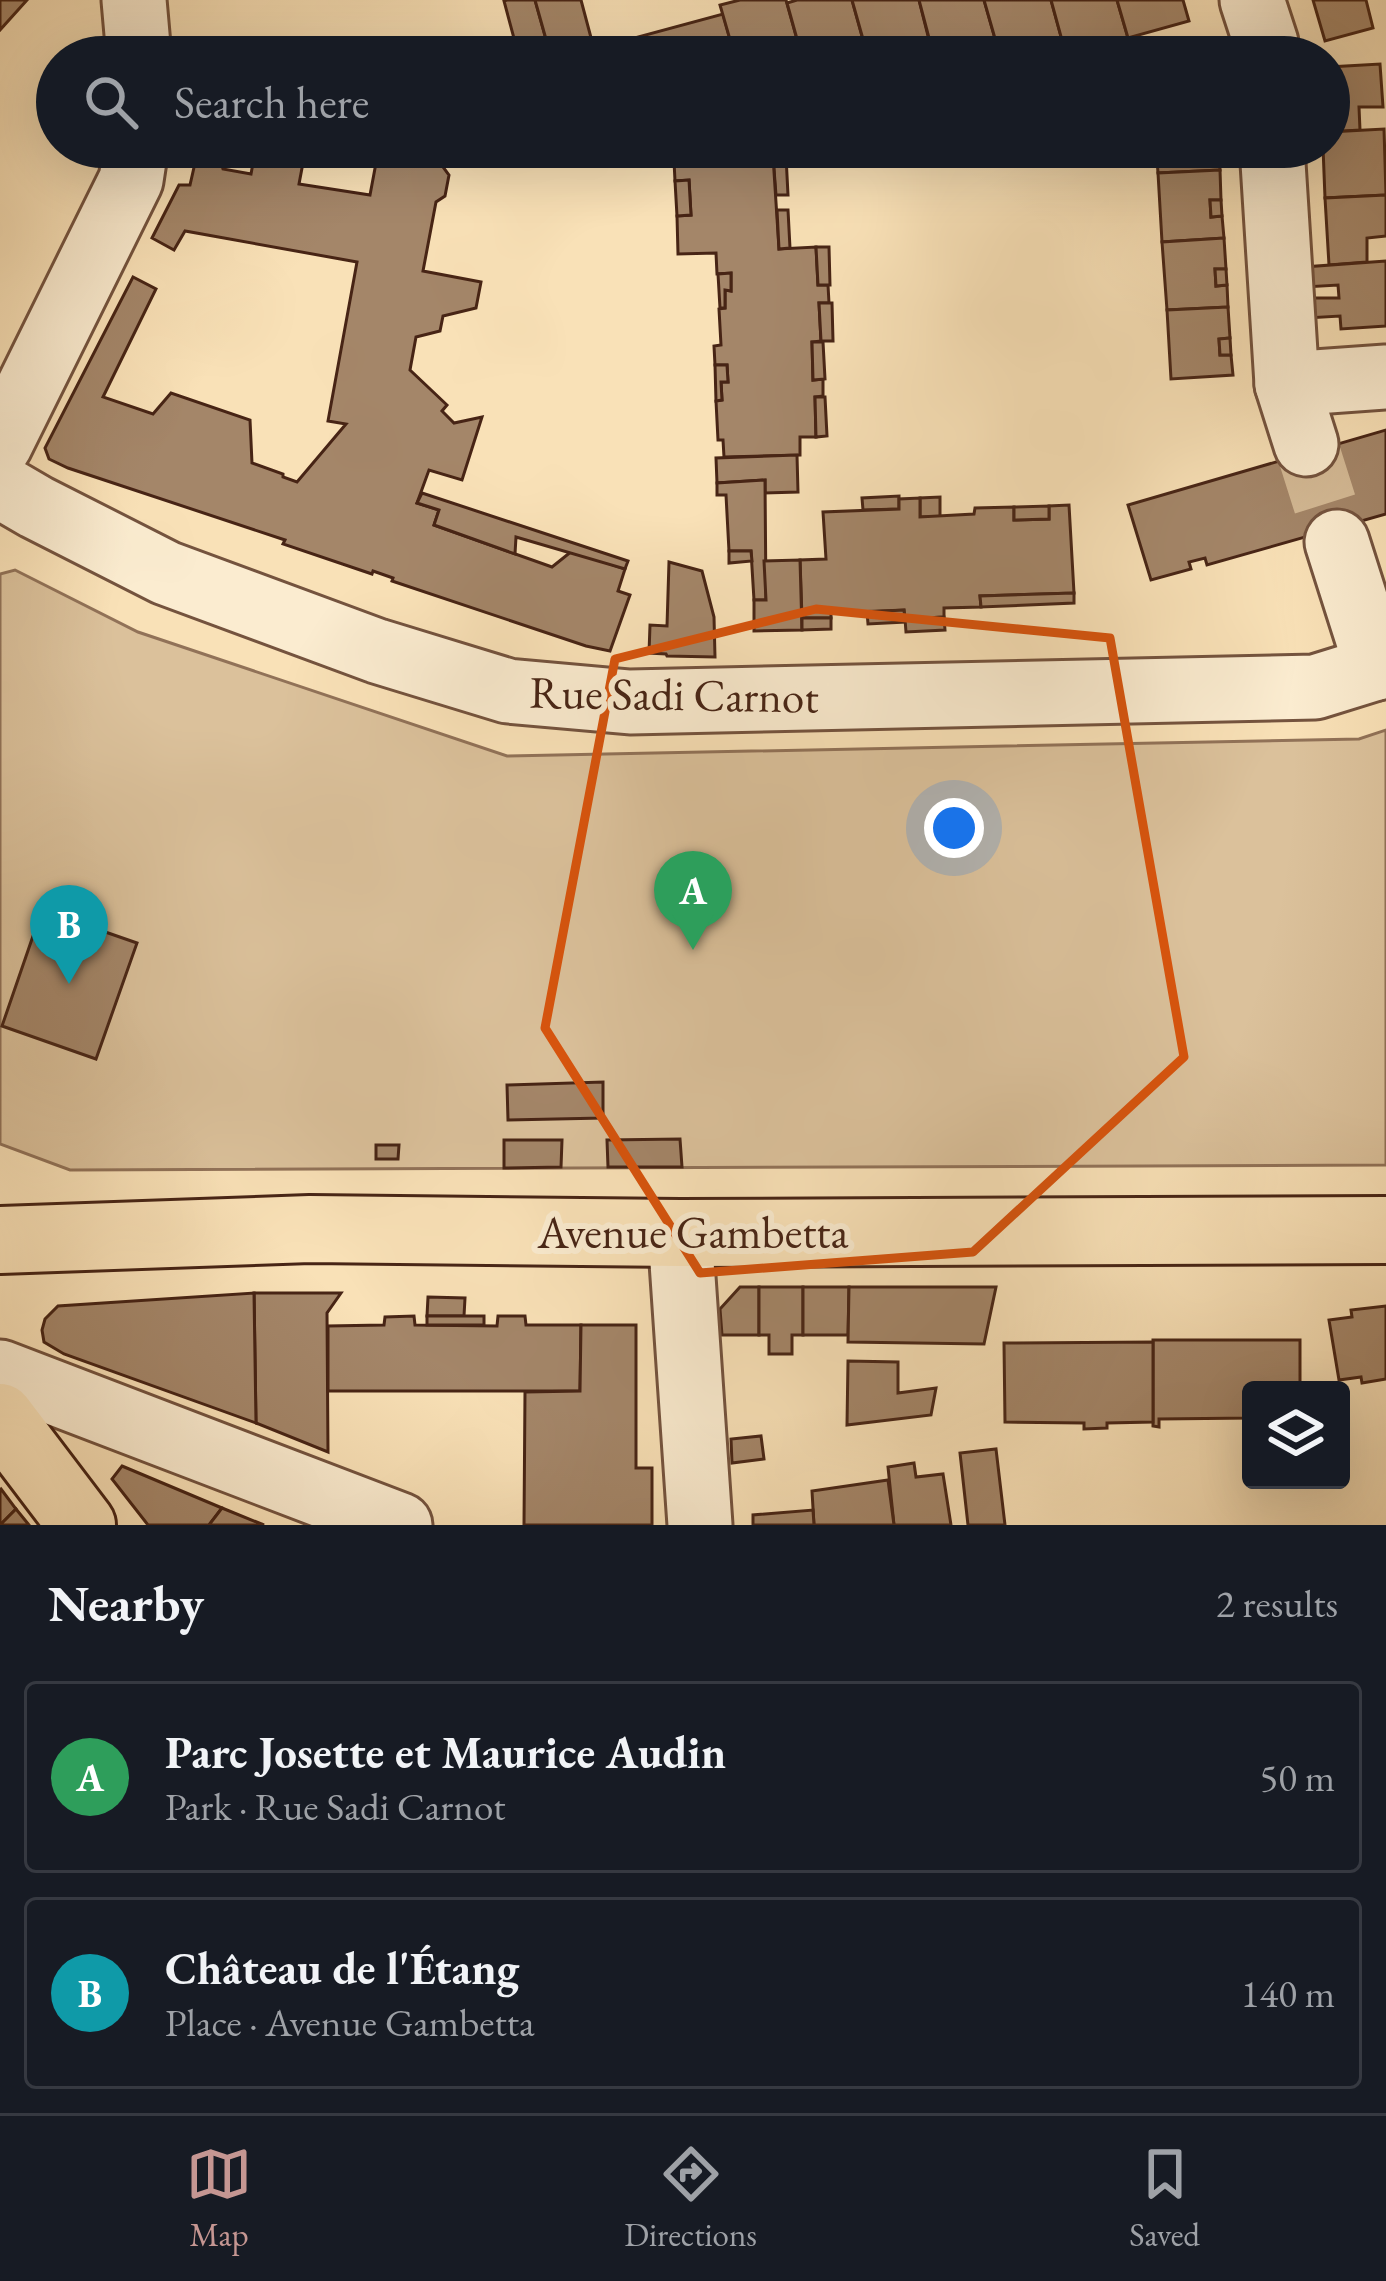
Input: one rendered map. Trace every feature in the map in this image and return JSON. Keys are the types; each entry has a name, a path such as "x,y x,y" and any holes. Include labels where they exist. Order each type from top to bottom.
{"main road":[{"name":"Avenue Gambetta","path":"0,1240 310,1229 680,1233 1386,1230"},
{"path":"0,1418 82,1525"}],"street":[{"path":"134,0 137,36"},
{"path":"1252,0 1264,36"},
{"path":"0,445 133,168"},
{"path":"1274,168 1287,384 1306,444"},
{"path":"1287,384 1386,377"},
{"name":"Rue Sadi Carnot","path":"0,486 166,573 377,651 508,692 630,702 1315,687 1381,667"},
{"path":"1337,542 1381,667"},
{"path":"680,1233 700,1525"},
{"path":"0,1372 400,1525"}],"highlighted area":[{"path":"816,609 1110,638 1184,1057 973,1252 700,1273 545,1028 615,659"}],"shaded area":[{"path":"15,570 138,632 507,756 1359,739 1386,730 1386,1165 70,1170 0,1144 0,574"}],"building":[{"path":"0,0 27,0 0,30"},
{"path":"535,0 545,36 513,36 504,1"},
{"path":"535,0 581,0 591,36 545,36"},
{"path":"786,0 796,36 729,36 720,5"},
{"path":"852,0 862,36 796,36 787,3"},
{"path":"852,0 919,0 928,36 862,36"},
{"path":"919,0 984,0 994,36 928,36"},
{"path":"984,0 1051,0 1061,36 994,36"},
{"path":"1051,0 1117,0 1127,36 1061,36"},
{"path":"1117,0 1183,0 1189,21 1127,36"},
{"path":"1313,0 1366,0 1373,28 1324,36"},
{"path":"723,14 729,36 642,36"},
{"path":"1380,64 1383,107 1359,107 1360,130 1350,131 1350,66"},
{"path":"1384,129 1386,195 1325,198 1324,168 1350,168 1350,131"},
{"path":"194,168 251,174 252,168 302,168 299,184 370,195 375,168 444,168 449,175 445,196 436,202 423,271 481,282 476,308 443,316 440,331 416,337 410,370 447,405 442,411 454,423 482,417 462,480 429,470 417,503 439,510 434,525 552,567 572,551 625,569 618,591 630,595 610,651 283,544 285,540 49,459 45,448 133,277 156,289 103,397 153,414 171,393 250,420 252,463 297,482 346,424 328,421 357,262 185,231 174,250 152,238 179,185 190,185"},
{"path":"674,168 774,168 779,249 816,247 818,285 828,285 829,303 819,303 821,341 812,342 813,380 823,379 823,396 815,397 816,437 800,437 800,455 724,457 716,401 722,400 721,382 728,382 727,365 715,365 714,346 721,345 719,309 725,308 725,290 731,291 731,273 717,274 716,253 678,254 677,216 691,215 689,180 675,181"},
{"path":"774,168 787,168 788,195 776,195"},
{"path":"1158,168 1220,170 1158,173"},
{"path":"1220,170 1221,200 1210,200 1211,217 1222,216 1224,238 1162,242 1158,173"},
{"path":"689,180 691,215 677,216 675,181"},
{"path":"1386,195 1386,236 1367,238 1367,262 1329,265 1325,198"},
{"path":"1210,200 1221,200 1222,216 1211,217"},
{"path":"777,210 788,210 790,248 779,249"},
{"path":"1224,238 1226,269 1215,269 1216,286 1227,285 1228,307 1167,310 1162,242"},
{"path":"816,247 829,247 830,285 818,285"},
{"path":"1386,261 1386,326 1341,329 1340,316 1307,318 1306,298 1339,298 1338,285 1305,287 1304,267"},
{"path":"1215,269 1226,269 1227,285 1216,286"},
{"path":"731,273 731,291 725,290 725,308 720,308 718,274"},
{"path":"819,303 832,303 833,341 821,341"},
{"path":"1228,307 1230,338 1219,339 1220,355 1231,355 1233,375 1171,379 1167,310"},
{"path":"1230,338 1231,355 1220,355 1219,339"},
{"path":"812,342 823,342 825,379 813,380"},
{"path":"715,365 727,365 728,382 721,382 722,400 716,401"},
{"path":"815,397 825,397 827,436 816,437"},
{"path":"1386,430 1386,514 1207,565 1205,558 1189,562 1191,569 1151,580 1128,505"},
{"path":"797,455 798,492 765,493 765,480 717,483 716,458"},
{"path":"765,480 766,600 754,600 751,551 729,551 726,495 717,495 717,483"},
{"path":"422,493 628,561 625,569 516,537 515,554 434,525 439,510 417,503"},
{"path":"899,496 899,509 863,510 862,498"},
{"path":"940,497 940,517 920,517 920,498"},
{"path":"920,498 920,517 1014,507 1014,520 1049,519 1049,506 1069,505 1074,593 980,596 981,607 944,608 944,617 905,619 904,610 802,618 800,560 826,559 823,512 899,509 899,499"},
{"path":"1049,506 1049,519 1014,520 1014,507"},
{"path":"729,551 751,551 752,561 729,563"},
{"path":"800,560 802,630 754,631 754,600 766,600 764,561"},
{"path":"669,562 702,571 714,617 715,657 649,653 650,625 667,626"},
{"path":"1074,593 1074,603 981,607 980,596"},
{"path":"904,610 905,622 868,624 867,612"},
{"path":"944,617 945,630 906,632 905,619"},
{"path":"802,618 831,618 831,629 802,630"},
{"path":"42,910 137,943 96,1059 2,1026"},
{"path":"603,1082 603,1118 508,1120 507,1085"},
{"path":"680,1139 682,1167 608,1167 607,1140"},
{"path":"504,1140 562,1140 561,1167 504,1168"},
{"path":"376,1145 399,1145 398,1159 376,1159"},
{"path":"740,1287 759,1287 759,1335 722,1335 720,1309"},
{"path":"759,1287 803,1287 803,1335 792,1335 792,1354 769,1354 769,1335 759,1335"},
{"path":"803,1287 849,1287 848,1335 803,1335"},
{"path":"849,1287 996,1287 984,1344 848,1342"},
{"path":"254,1293 341,1293 327,1313 328,1452 256,1423"},
{"path":"254,1293 256,1423 64,1354 44,1342 45,1319 58,1306"},
{"path":"428,1297 465,1298 464,1316 427,1316"},
{"path":"1386,1306 1386,1379 1339,1380 1329,1320 1352,1317 1351,1310"},
{"path":"414,1316 415,1325 497,1326 498,1316 525,1316 526,1325 581,1325 580,1391 328,1391 328,1326 384,1325 385,1317"},
{"path":"427,1316 484,1316 484,1325 427,1325"},
{"path":"581,1325 636,1325 636,1468 652,1468 652,1525 524,1525 525,1392 580,1391"},
{"path":"1153,1340 1300,1340 1300,1381 1242,1381 1242,1418 1159,1419 1159,1427 1153,1426"},
{"path":"1153,1342 1153,1422 1107,1423 1107,1428 1084,1429 1084,1423 1005,1422 1004,1343"},
{"path":"848,1361 898,1362 898,1393 936,1388 931,1415 847,1425"},
{"path":"761,1436 764,1459 732,1463 731,1439"},
{"path":"996,1449 1005,1525 968,1525 960,1453"},
{"path":"914,1463 916,1477 943,1474 951,1525 894,1525 888,1467"},
{"path":"122,1466 222,1508 209,1525 148,1525 112,1479"},
{"path":"888,1480 894,1525 814,1525 812,1491"},
{"path":"0,1490 16,1509 0,1525"},
{"path":"222,1508 264,1525 209,1525"},
{"path":"16,1509 29,1525 0,1525"},
{"path":"813,1510 814,1525 753,1525 753,1515"}],"tunnel":[{"path":"1306,444 1337,542"}],"place":[{"name":"Parc Josette et Maurice Audin","path":"693,950"},
{"name":"Château de l'Étang","path":"69,984"}]}
